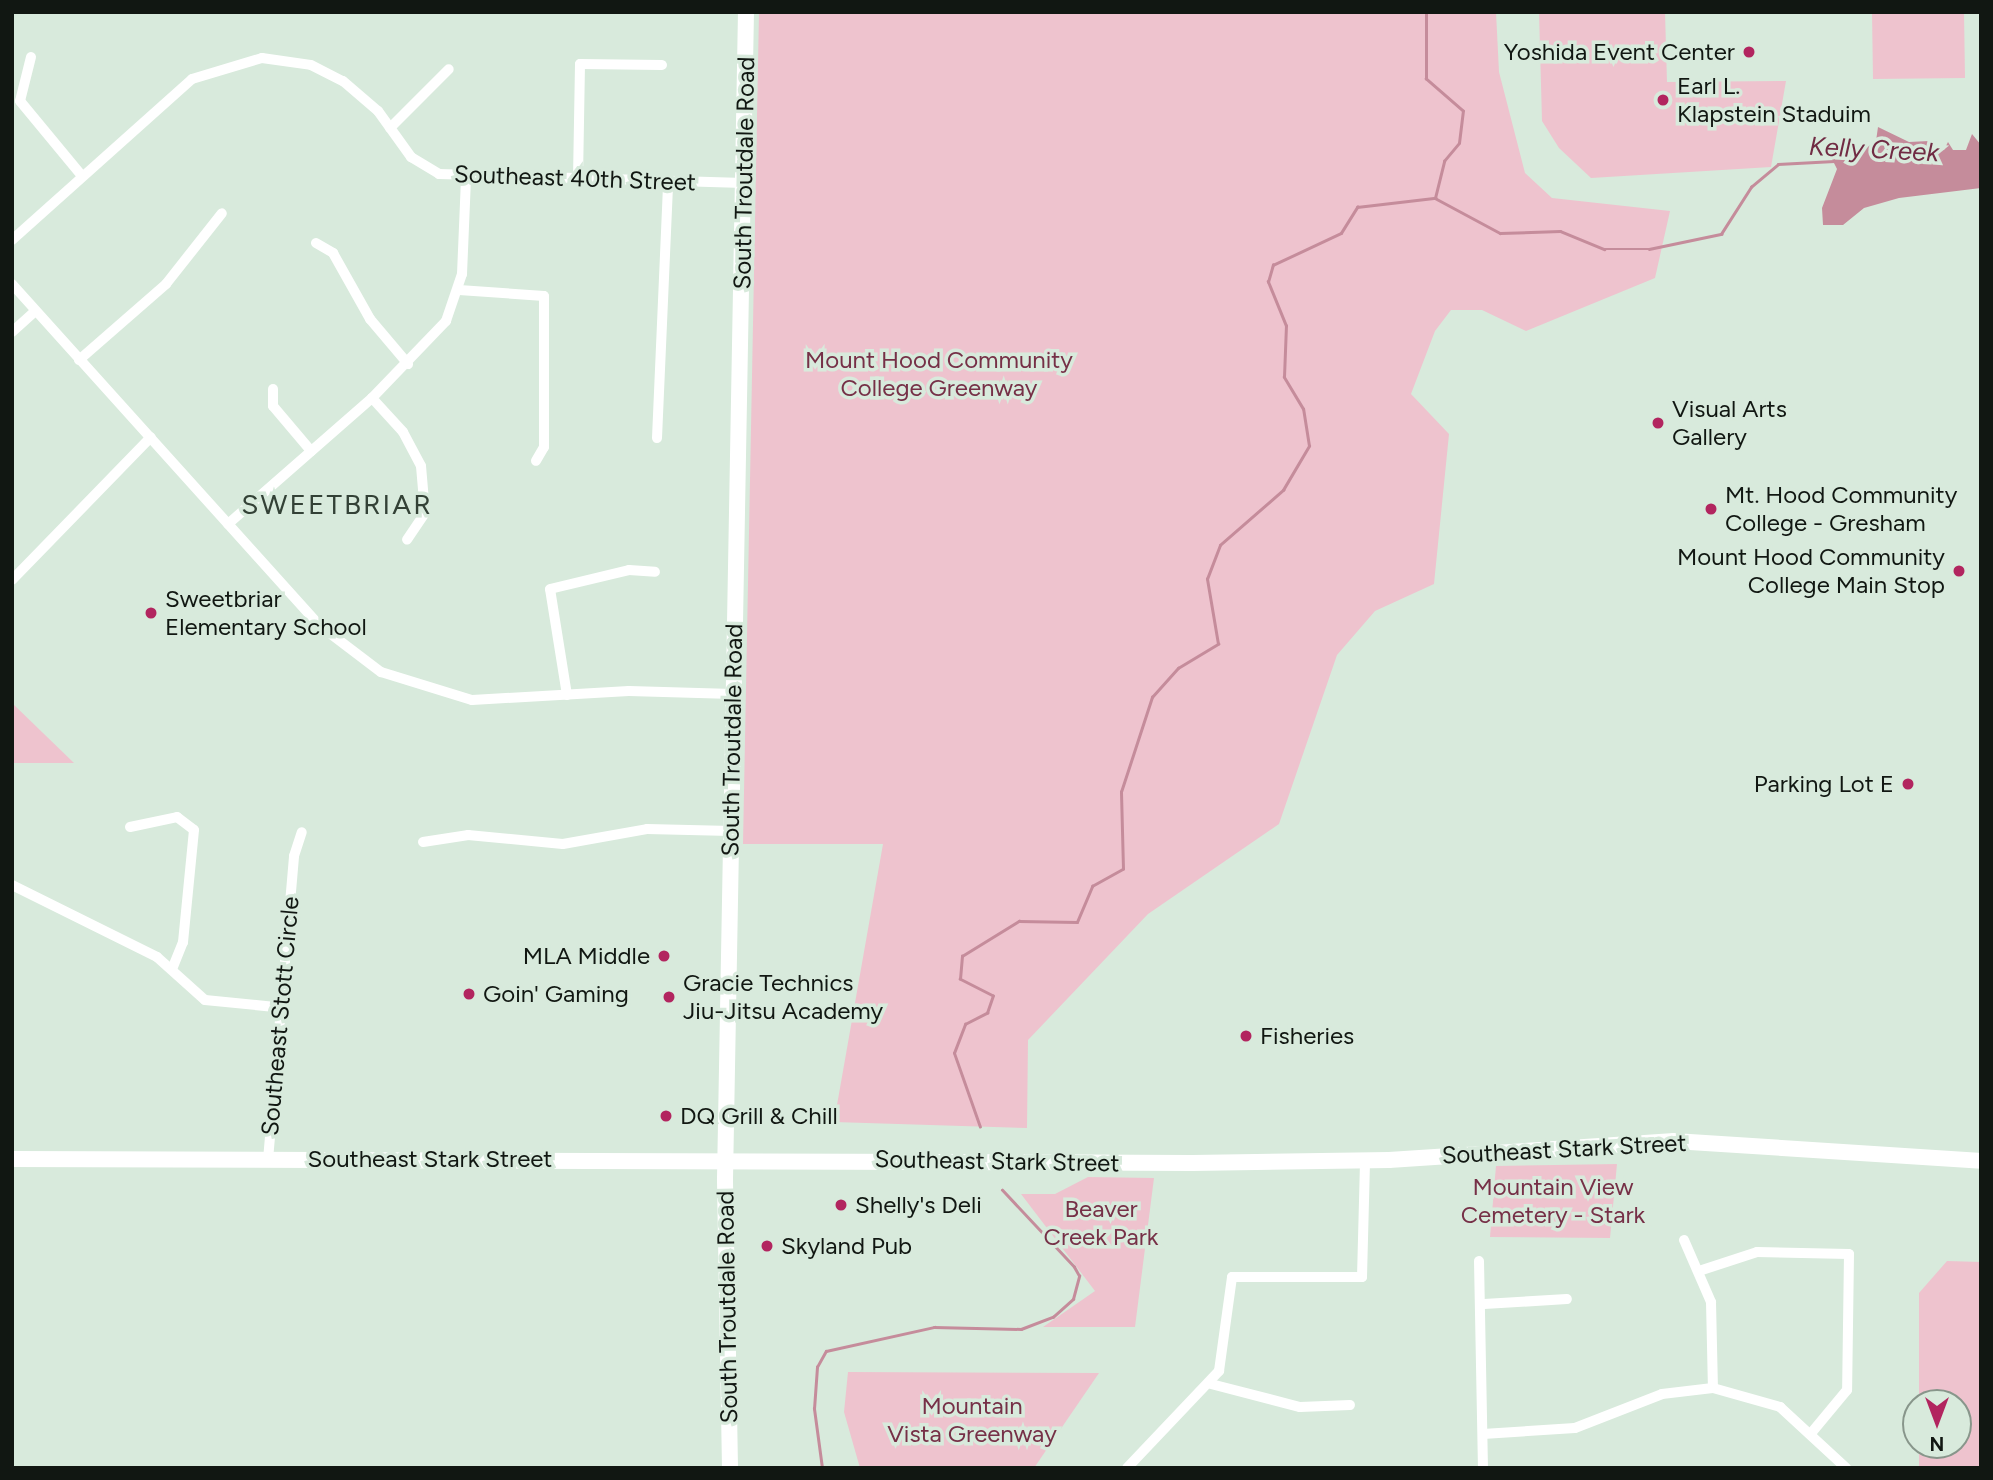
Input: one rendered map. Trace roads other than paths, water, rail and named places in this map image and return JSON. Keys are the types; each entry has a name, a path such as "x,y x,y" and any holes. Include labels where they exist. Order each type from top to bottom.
{"main road":[{"name":"South Troutdale Road","path":"730,1468 725,1158 746,12"},
{"name":"Southeast Stark Street","path":"12,1159 1365,1160 1674,1141 1981,1161"}],"street":[{"path":"31,57 20,101 82,176"},
{"name":"Southeast 40th Street","path":"12,240 192,79 240,61 290,60 327,72 356,90 419,164 466,177 744,183"},
{"path":"578,179 580,64 662,65"},
{"path":"390,128 449,69"},
{"path":"228,524 372,398 408,364 446,321 460,290 466,177"},
{"path":"657,438 668,181"},
{"path":"79,360 172,277 222,213"},
{"path":"316,243 334,253 370,319 408,364"},
{"path":"12,284 319,625 381,672 472,700 567,695 733,694"},
{"path":"460,290 536,292 548,305 544,447 536,461"},
{"path":"12,331 35,311"},
{"path":"273,390 273,406 311,451"},
{"path":"372,398 403,432 421,466 425,513 407,540"},
{"path":"12,580 151,437"},
{"path":"567,695 550,589 629,570 655,572"},
{"path":"130,827 177,817 194,830 183,942 173,967"},
{"path":"424,842 468,835 563,844 647,829 730,831"},
{"name":"Southeast Stott Circle","path":"268,1160 269,1108 285,1008 294,856 302,832"},
{"path":"12,885 173,967 216,1005 285,1008"},
{"path":"1127,1468 1147,1440 1211,1384 1228,1337 1232,1278 1362,1277 1365,1160"},
{"path":"1684,1240 1702,1270 1714,1321 1713,1388"},
{"path":"1702,1270 1749,1253 1849,1254 1847,1390 1813,1431"},
{"path":"1479,1261 1484,1304 1483,1468"},
{"path":"1484,1304 1567,1299"},
{"path":"1211,1384 1300,1407 1350,1405"},
{"path":"1483,1434 1565,1430 1662,1394 1713,1388 1765,1400 1813,1431 1846,1468"}],"water":[{"path":"1878,127 1909,142 1929,141 1928,151 1944,150 1948,142 1953,150 1966,150 1972,134 1981,145 1981,188 1899,198 1864,208 1843,225 1823,225 1822,208 1837,169 1832,159 1849,156 1854,146 1862,151 1876,141"}],"waterway":[{"path":"980,1127 954,1053 965,1024 987,1013 993,996 960,979 962,956 1019,921 1077,922 1092,886 1123,869 1121,792 1152,697 1178,668 1218,644 1207,579 1220,545 1283,490 1309,446 1303,409 1284,377 1286,326 1268,282 1273,265 1341,233 1357,207 1435,198 1444,161 1459,143 1463,111 1426,79 1426,12"},
{"name":"Kelly Creek","path":"1435,198 1500,233 1560,231 1604,249 1649,249 1721,234 1751,187 1778,164 1834,161"},
{"path":"822,1468 814,1409 817,1367 826,1351 934,1327 1021,1329 1053,1317 1073,1299 1079,1276 1074,1267 1002,1190"}],"place":[{"name":"Yoshida Event Center","path":"1749,52"},
{"name":"Earl L. Klapstein Staduim","path":"1663,100"},
{"name":"Visual Arts Gallery","path":"1658,423"},
{"name":"Mt. Hood Community College - Gresham","path":"1711,509"},
{"name":"Mount Hood Community College Main Stop","path":"1959,571"},
{"name":"Sweetbriar Elementary School","path":"151,613"},
{"name":"Parking Lot E","path":"1908,784"},
{"name":"MLA Middle","path":"664,956"},
{"name":"Goin' Gaming","path":"469,994"},
{"name":"Gracie Technics Jiu-Jitsu Academy","path":"669,997"},
{"name":"Fisheries","path":"1246,1036"},
{"name":"DQ Grill & Chill","path":"666,1116"},
{"name":"Shelly's Deli","path":"841,1205"},
{"name":"Skyland Pub","path":"767,1246"}],"district":[{"name":"SWEETBRIAR","path":"337,504"}],"park label":[{"name":"Mount Hood Community College Greenway","path":"939,374"},
{"name":"Mountain View Cemetery - Stark","path":"1553,1201"},
{"name":"Beaver Creek Park","path":"1101,1223"},
{"name":"Mountain Vista Greenway","path":"972,1420"}]}
